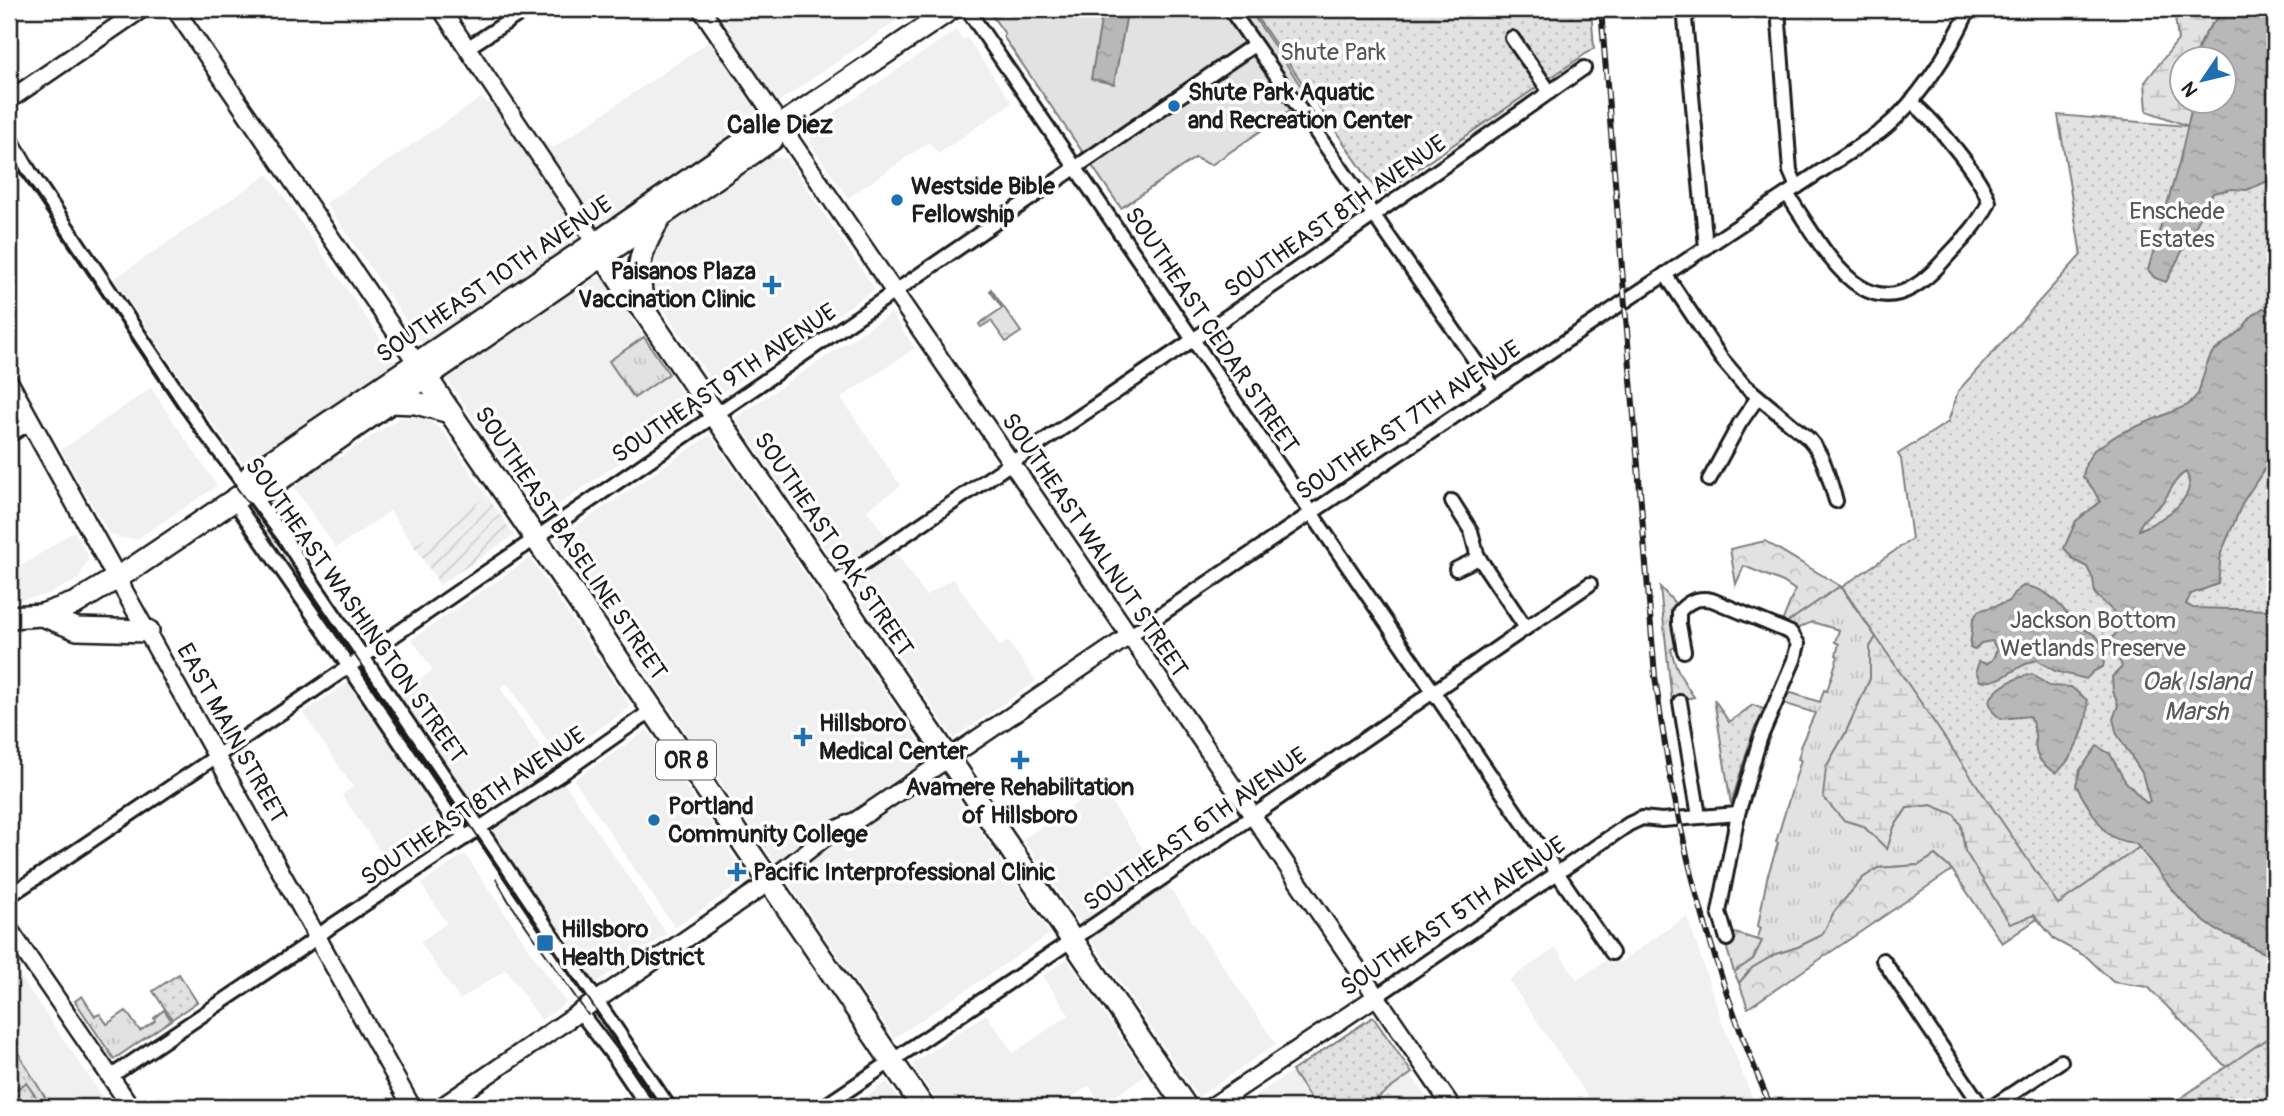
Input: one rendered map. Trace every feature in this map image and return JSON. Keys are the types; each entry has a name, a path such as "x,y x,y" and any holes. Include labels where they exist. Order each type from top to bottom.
{"highway":[{"path":"645,312 639,278 640,257 645,241 659,219"},
{"name":"SOUTHEAST 10TH AVENUE","path":"242,495 251,475 421,370 599,249"},
{"name":"SOUTHEAST OAK STREET","path":"599,249 626,290 645,312 1186,1107"},
{"name":"SOUTHEAST BASELINE STREET","path":"421,370 923,1107"},
{"name":"SOUTHEAST 10TH AVENUE","path":"42,615 76,603 242,495 262,491 391,402"},
{"path":"391,402 429,405 450,412"},
{"path":"9,617 42,615 77,629 148,631"}],"main road":[{"name":"SOUTHEAST 10TH AVENUE","path":"599,249 765,126 780,125 952,9"},
{"name":"SOUTHEAST 10TH AVENUE","path":"599,249 659,219 773,140 780,125"},
{"name":"SOUTHEAST 10TH AVENUE","path":"391,402 421,370"},
{"name":"EAST MAIN STREET","path":"9,383 117,578"}],"street":[{"path":"9,100 142,9"},
{"name":"SOUTHEAST BASELINE STREET","path":"175,9 421,370"},
{"name":"SOUTHEAST OAK STREET","path":"441,9 599,249"},
{"path":"467,48 527,9"},
{"name":"SOUTHEAST WALNUT STREET","path":"701,9 1452,1107"},
{"name":"SOUTHEAST CEDAR STREET","path":"967,9 1612,953"},
{"path":"1230,9 1495,389"},
{"path":"1692,9 1685,19 1706,247"},
{"path":"1778,9 1792,191 1839,271 1853,284 1872,293 1885,294 1907,290 1920,284 1984,215 1989,202 1986,193 1934,123 1912,102"},
{"name":"SOUTHEAST 7TH AVENUE","path":"441,1107 769,881 831,833 857,820 1665,274 1881,132 1912,102 1952,43 1969,9"},
{"path":"1513,38 1550,92"},
{"name":"SOUTHEAST 9TH AVENUE","path":"9,896 1254,45"},
{"name":"SOUTHEAST 8TH AVENUE","path":"830,586 1194,339 1584,68"},
{"name":"SOUTHEAST WASHINGTON STREET","path":"9,136 30,172 203,430 348,666 464,838"},
{"path":"1665,274 1721,358 1743,384 1817,448 1824,459 1836,501"},
{"path":"1709,480 1740,423 1758,397"},
{"path":"9,435 31,423"},
{"name":"SOUTHEAST WASHINGTON STREET","path":"242,495 285,538 308,576 669,1107"},
{"path":"1452,501 1469,526 1479,558 1526,628"},
{"path":"1456,569 1479,558"},
{"name":"EAST MAIN STREET","path":"117,578 412,1107"},
{"name":"SOUTHEAST 6TH AVENUE","path":"824,1107 1590,584"},
{"path":"1684,651 1679,612 1702,598 1791,633 1798,644 1794,660 1760,739 1738,814 1719,912 1727,939"},
{"path":"1680,702 1699,816"},
{"name":"SOUTHEAST 8TH AVENUE","path":"110,1077 652,710"},
{"name":"SOUTHEAST 5TH AVENUE","path":"1211,1107 1629,824 1642,818 1662,820 1738,814"},
{"path":"9,929 131,1107"},
{"path":"1883,960 1982,1107"},
{"path":"580,1012 648,1107"},
{"path":"1992,1107 2061,1061"}],"shaded area":[{"path":"717,9 914,9 423,345 326,203 481,98 553,148 729,28"},
{"path":"956,30 963,40 967,38 1012,103 938,154 929,142 848,198 810,143 813,127"},
{"path":"769,157 786,158 875,289 720,394 656,298 651,277 652,260 662,235 676,220"},
{"path":"268,174 397,363 244,464 209,419 114,279"},
{"path":"594,277 604,278 644,337 609,361 635,398 669,374 695,411 540,517 446,378"},
{"path":"891,313 915,348 841,398 901,486 867,510 926,596 953,578 1000,646 1008,641 1036,681 954,738 735,418"},
{"path":"151,388 217,486 137,539 121,538 108,532 61,450"},
{"path":"418,417 443,431 487,496 414,546 390,511 336,548 294,487 335,457 339,458 400,418"},
{"name":"Hillsboro Medical Center","path":"710,435 1050,934 894,1038 556,540"},
{"path":"487,496 514,535 440,585 414,546"},
{"path":"74,531 89,557 79,579 46,595 9,602 9,562 14,571"},
{"path":"530,558 631,707 558,757 507,683 500,688 667,934 594,984 477,812 392,869 342,795 353,787 303,713 350,681 400,755 426,738 397,695 433,670 412,639"},
{"name":"Portland Community College","path":"647,730 748,878 675,928 574,780"},
{"path":"1101,787 1276,1044 1198,1097 1023,839"},
{"path":"465,854 566,1003 541,1020 506,969 460,1000 420,942 447,923 421,884"},
{"path":"1687,916 1723,1025 1756,1107 1595,1107 1509,980 1556,948 1577,980 1608,959 1612,963 1617,960 1619,963"},
{"path":"1067,959 1146,1075 1102,1105 1089,1086 1057,1107 941,1107 912,1064 986,1014 1013,1053 1069,1015 1043,976"},
{"path":"9,960 96,1087 110,1107 9,1107"},
{"path":"1372,1017 1433,1107 1239,1107"},
{"path":"887,1082 904,1107 850,1107"}],"green space":[{"name":"Shute Park Aquatic and Recreation Center","path":"1249,9 1309,98 1211,165 1195,158 1121,208 1003,36 1005,34 988,10"},
{"name":"Shute Park","path":"1251,9 1591,9 1594,48 1380,195"},
{"path":"2174,9 2233,9 2213,23 2200,46 2173,46 2178,40"},
{"name":"Jackson Bottom Wetlands Preserve","path":"2275,9 2275,891 2211,797 2058,904 1842,587 1912,539 1901,459 1898,454 1948,422 1958,391 2081,255 2058,115 2210,128 2217,116 2238,116 2238,77"},
{"path":"2168,53 2168,116 2190,116 2188,126 2147,111 2145,82"},
{"path":"991,289 1021,332 1006,342 991,321 981,327 979,324 1002,308"},
{"path":"644,337 669,374 634,398 609,361"},
{"path":"1765,541 1840,586 1786,623 1782,622 1795,590 1783,582 1744,566 1736,584 1730,549"},
{"path":"1840,586 1876,637 1870,647 1870,679 1845,734 1826,767 1843,820 1863,826 1887,849 1894,827 1907,808 1932,805 1954,814 1961,825 1965,851 2010,923 2034,915 2037,919 2002,943 1952,870 1935,855 1919,865 1878,868 1863,878 1834,912 1823,935 1776,954 1752,968 1739,983 1734,972 1753,959 1761,941 1757,940 1761,928 1758,926 1767,878 1801,760 1798,759 1800,747 1815,713 1783,703 1788,692 1820,702 1824,690 1827,691 1838,656 1839,644 1835,642 1839,630 1812,622 1796,629 1786,623"},
{"path":"1660,587 1674,602 1677,646 1671,649 1680,674 1694,697 1672,702"},
{"path":"1842,587 2136,843 2182,900 2203,920 2215,929 2262,952 2270,955 2275,952 2275,1107 2226,1067 2148,987 2113,982 2087,957 2055,940 2034,915 2010,924 1965,851 1961,825 1954,814 1931,805 1907,808 1894,827 1887,849 1863,826 1843,820 1823,797 1826,767 1845,734 1870,679 1870,647 1876,637"},
{"path":"1714,699 1729,722 1753,705 1766,710 1754,729 1731,804"},
{"path":"1935,855 1952,870 1748,1008 1739,983 1752,968 1776,954 1822,935 1834,912 1863,878 1878,868 1919,865"},
{"path":"1721,929 1762,941 1753,959 1734,972"},
{"path":"179,974 197,1002 172,1019 153,991"},
{"path":"82,996 95,1016 100,1014 107,1024 126,1011 140,1031 155,1021 154,1018 164,1010 171,1020 114,1059 75,1001"},
{"path":"1373,1017 1412,1073 1365,1107 1316,1107 1292,1071"},
{"path":"2275,1033 2275,1107 2168,1107"},
{"path":"9,1038 49,1103 43,1107 26,1083 17,1089 9,1077"},
{"path":"26,1083 43,1107 11,1107 9,1095"}],"water":[{"path":"1103,9 1127,13 1114,84 1091,79"},
{"path":"2233,9 2275,9 2275,178 2247,190 2232,189 2213,193 2166,282 2155,278 2148,270 2190,116 2238,116 2238,46 2200,46 2213,23"},
{"name":"Oak Island Marsh","path":"2263,308 2275,313 2275,449 2243,502 2221,553 2218,584 2191,594 2186,604 2193,608 2275,610 2275,952 2270,955 2218,931 2203,921 2182,901 2136,844 2116,839 2106,832 2076,785 2080,770 2097,746 2110,754 2125,781 2146,803 2150,802 2142,773 2117,734 2113,719 2118,705 2112,677 2122,667 2110,640 2120,629 2117,615 2095,594 2093,579 2087,567 2074,560 2064,548 2076,521 2100,502 2083,477 2086,463 2094,450 2119,434 2188,405 2198,394 2212,353 2242,329 2251,317","holes":["2186,472 2188,491 2176,508 2139,530 2178,478"]},
{"path":"2023,586 2048,595 2078,626 2097,638 2104,651 2103,667 2086,679 2055,671 2037,660 1996,680 1980,681 1976,671 1979,661 1986,664 1992,660 1997,650 1992,641 1981,643 1974,650 1970,648 1973,620 1978,611 2008,602"},
{"path":"2032,674 2049,686 2071,687 2087,700 2088,709 2079,740 2069,759 2056,773 2046,766 2036,753 2035,733 2029,716 2001,719 1993,712 1989,701 2007,683"}],"tram line":[{"path":"9,157 177,407 288,557 662,1107"},
{"path":"496,879 588,1015"}],"railway":[{"path":"1601,9 1655,676 1663,733 1684,842 1712,949 1771,1107"}],"place":[{"name":"Shute Park Aquatic and Recreation Center","path":"1174,106"},
{"name":"Westside Bible Fellowship","path":"897,200"},
{"name":"Paisanos Plaza Vaccination Clinic","path":"772,285"},
{"name":"Hillsboro Medical Center","path":"803,737"},
{"name":"Avamere Rehabilitation of Hillsboro","path":"1020,760"},
{"name":"Portland Community College","path":"654,820"},
{"name":"Pacific Interprofessional Clinic","path":"737,872"},
{"name":"Hillsboro Health District","path":"545,943"}],"district":[{"name":"Calle Diez","path":"780,124"}],"park label":[{"name":"Enschede Estates","path":"2177,225"}]}
